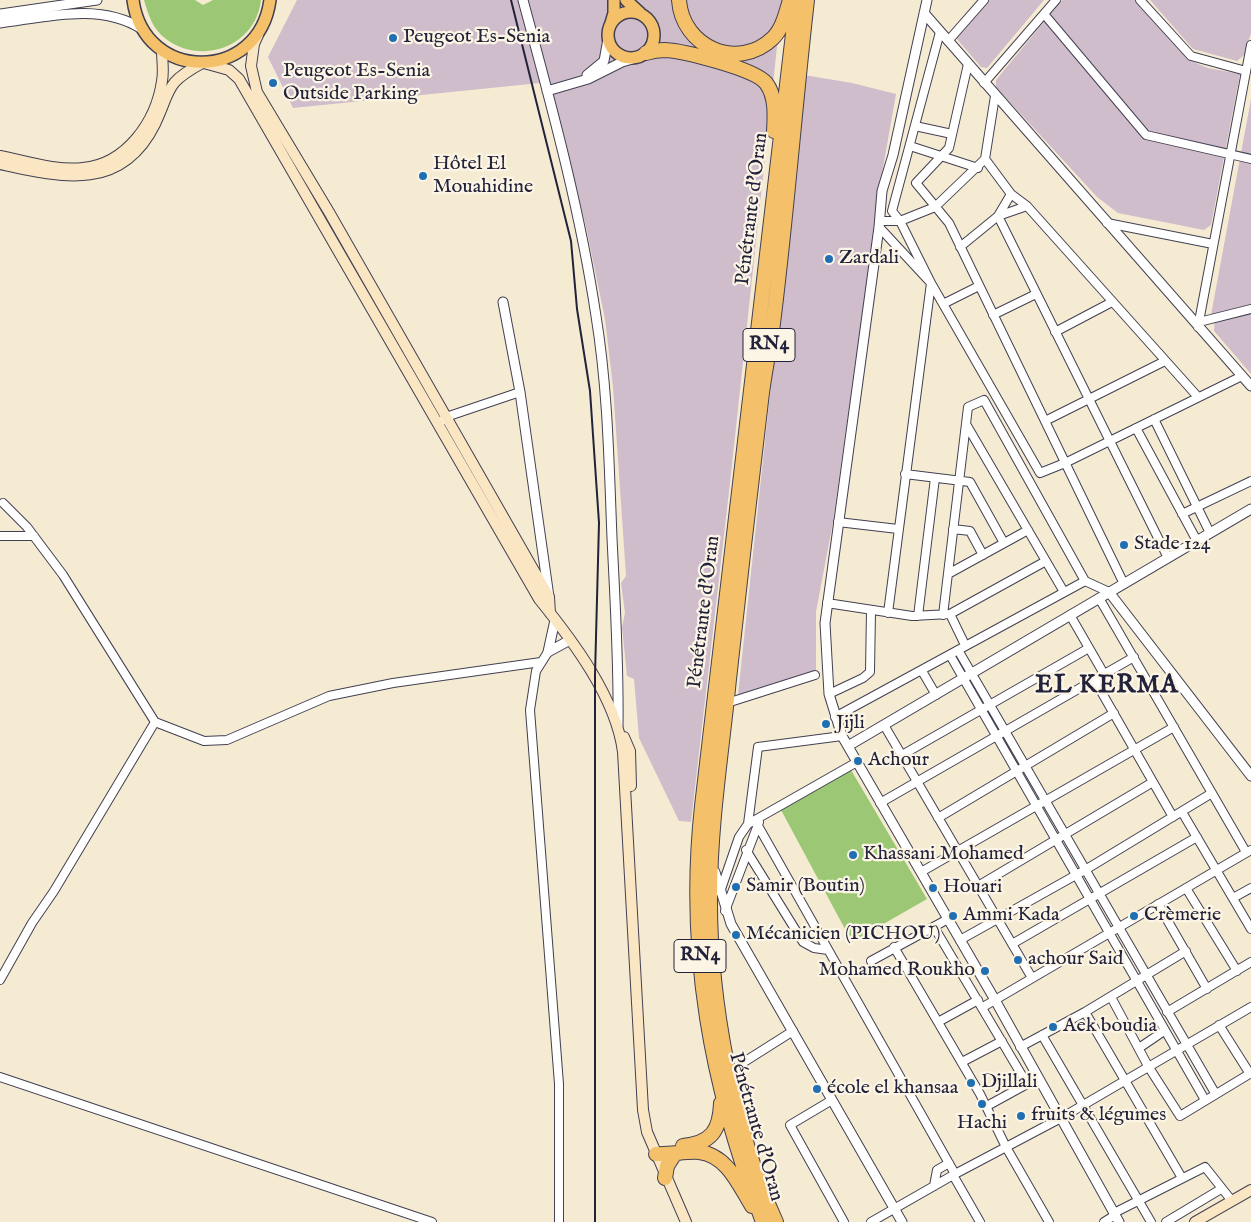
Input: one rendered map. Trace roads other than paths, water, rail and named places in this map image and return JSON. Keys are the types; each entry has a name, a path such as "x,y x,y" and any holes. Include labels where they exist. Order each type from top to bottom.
{"highway":[{"path":"679,0 682,18 693,35 711,49 733,54 756,50 774,37 784,19 790,0"},
{"name":"Pénétrante d'Oran","path":"767,1222 728,1119 716,1072 699,950 696,887 698,846 797,0"},
{"name":"Pénétrante d'Oran","path":"767,1222 764,1197 739,1112 725,1053 712,941 710,898 711,852 761,397 774,316 807,0"},
{"path":"800,62 816,0"},
{"path":"641,55 665,50 694,56 747,71 765,82 770,90 775,116 768,245"},
{"path":"655,1151 702,1143 711,1136 720,1110 716,1072"},
{"path":"655,1151 674,1155 699,1152 721,1162 732,1173 767,1222"},
{"path":"666,1178 668,1166 674,1155"}],"main road":[{"path":"132,0 142,29 162,50 181,60 203,63 229,70 239,79 324,214"},
{"path":"278,0 270,5 254,44 251,66 257,92 442,421 539,599 595,675 618,729 627,741 630,751 629,864 644,1110 647,1132 686,1222"},
{"path":"614,0 614,13 608,39 618,54 641,55 652,44 654,30 647,18 626,0"},
{"path":"610,24 624,13 641,14"},
{"path":"0,164 70,177 95,174 113,167 129,157 147,138 175,80 203,63 230,57 242,50 260,30"},
{"path":"0,156 70,169 91,167 118,155 140,134 150,116 162,81 162,50"},
{"path":"442,421 549,597 553,617"},
{"path":"1195,1222 1251,1190"}],"street":[{"path":"0,14 97,0"},
{"path":"523,0 547,89 587,264 602,359 608,418 619,667 618,729"},
{"path":"927,0 893,155 882,191 880,224 827,603 824,644 829,694 842,736 960,940 1116,1217"},
{"path":"948,41 984,0"},
{"path":"984,83 1056,0"},
{"path":"1140,0 1191,56 1246,71"},
{"path":"0,23 93,13 118,17 142,29"},
{"path":"924,13 1107,223 1199,324 1251,386"},
{"path":"1044,14 1146,135 1251,159"},
{"path":"940,32 892,211 900,221 931,283 1040,473 1109,442 1242,376"},
{"path":"547,89 594,71 604,62 608,39"},
{"path":"1199,324 1251,45"},
{"path":"547,89 588,79 641,55"},
{"path":"968,64 949,148 916,183 949,223 1124,584"},
{"path":"880,224 900,221 935,207 978,168 985,158 996,96"},
{"path":"915,126 952,134"},
{"path":"910,146 978,168"},
{"path":"985,158 1011,194 1026,206 1198,398"},
{"path":"998,216 1011,194"},
{"path":"960,247 998,216 1026,206"},
{"path":"998,216 1168,558"},
{"path":"1107,223 1213,244"},
{"path":"880,224 931,283 888,613"},
{"path":"943,304 979,286"},
{"path":"993,314 1036,294"},
{"path":"503,302 520,392 549,597"},
{"path":"1055,332 1112,302"},
{"path":"1199,324 1251,309"},
{"path":"1045,421 1165,361"},
{"path":"442,421 520,392"},
{"path":"1216,1093 1185,1044 1064,835 1026,764 973,673 946,614 948,574 968,407 984,400 1085,581 1109,592 1251,776"},
{"path":"1154,419 1210,533"},
{"path":"966,424 1064,592"},
{"path":"1136,428 1196,541"},
{"path":"905,474 970,482 1004,543"},
{"path":"918,616 935,478"},
{"path":"1182,514 1251,482"},
{"path":"3,503 34,536 63,575 155,722 188,736 216,742 227,740 271,723 329,696 403,682 541,662"},
{"path":"848,746 1251,509"},
{"path":"838,522 898,528"},
{"path":"954,528 970,531 983,554"},
{"path":"948,574 1028,530"},
{"path":"0,536 34,536"},
{"path":"827,603 871,611 918,616 946,614 1046,561"},
{"path":"835,717 1085,581"},
{"path":"938,1022 994,1000 1249,851 1212,793 1099,598"},
{"path":"829,694 863,678 870,672 871,611"},
{"path":"1070,615 1104,674"},
{"path":"548,652 553,617"},
{"path":"559,1222 560,1084 530,710 536,671 541,662 548,652 570,640"},
{"path":"902,755 1089,648"},
{"path":"950,656 1205,1100"},
{"path":"880,803 1134,657"},
{"path":"922,670 936,695"},
{"path":"727,703 815,675"},
{"path":"1094,679 1173,817"},
{"path":"938,818 1026,764 1114,714"},
{"path":"0,980 32,923 54,891 155,722"},
{"path":"884,725 1032,978"},
{"path":"921,872 1174,727"},
{"path":"748,824 758,747 842,736"},
{"path":"720,894 739,837 748,824 857,762"},
{"path":"978,886 1153,782"},
{"path":"960,940 1076,876 1212,793"},
{"path":"1182,812 1251,929"},
{"path":"725,911 746,850 757,824 763,816"},
{"path":"757,824 949,1163 980,1222"},
{"path":"1012,944 1090,901 1197,837"},
{"path":"746,850 803,942 814,948 828,950"},
{"path":"711,852 725,911 902,1222"},
{"path":"714,869 722,875 727,872"},
{"path":"1186,888 1237,971"},
{"path":"1233,898 1251,888"},
{"path":"1158,904 1206,989"},
{"path":"871,961 894,947 948,920"},
{"path":"934,927 1027,1084"},
{"path":"894,947 987,1106 1006,1147 1050,1222"},
{"path":"1020,1047 1111,997 1186,951"},
{"path":"1167,1012 1251,962"},
{"path":"1111,997 1148,1066 1180,1116 1250,1073 1219,1024"},
{"path":"871,1222 954,1174 1060,1118 1251,1007"},
{"path":"1085,1012 1123,1081 1182,1178"},
{"path":"744,1062 792,1031"},
{"path":"1139,1048 1164,1031"},
{"path":"1042,1035 1151,1222"},
{"path":"962,1062 1002,1041"},
{"path":"0,1077 432,1222"},
{"path":"987,1106 1038,1078"},
{"path":"832,1100 790,1125 844,1222"},
{"path":"934,1186 937,1170 949,1163"},
{"path":"1104,1222 1116,1217 1139,1200 1204,1167 1232,1201"},
{"path":"1166,1222 1221,1190"}],"railway":[{"path":"511,0 571,241 577,309 590,391 599,523 595,675 595,1222"}],"place":[{"name":"Peugeot Es-Senia","path":"393,38"},
{"name":"Peugeot Es-Senia Outside Parking","path":"273,83"},
{"name":"Hôtel El Mouahidine","path":"423,176"},
{"name":"Zardali","path":"829,259"},
{"name":"Stade 124","path":"1124,545"},
{"name":"Jijli","path":"826,724"},
{"name":"Achour","path":"858,761"},
{"name":"Khassani Mohamed","path":"853,855"},
{"name":"Samir (Boutin)","path":"736,887"},
{"name":"Houari","path":"933,888"},
{"name":"Ammi Kada","path":"953,916"},
{"name":"Crèmerie","path":"1134,916"},
{"name":"Mécanicien (PICHOU)","path":"736,935"},
{"name":"achour Said","path":"1018,960"},
{"name":"Mohamed Roukho","path":"985,971"},
{"name":"Aek boudia","path":"1053,1027"},
{"name":"Djillali","path":"971,1083"},
{"name":"école el khansaa","path":"817,1089"},
{"name":"Hachi","path":"982,1104"},
{"name":"fruits & légumes","path":"1021,1116"}],"district":[{"name":"EL KERMA","path":"1107,687"}]}
